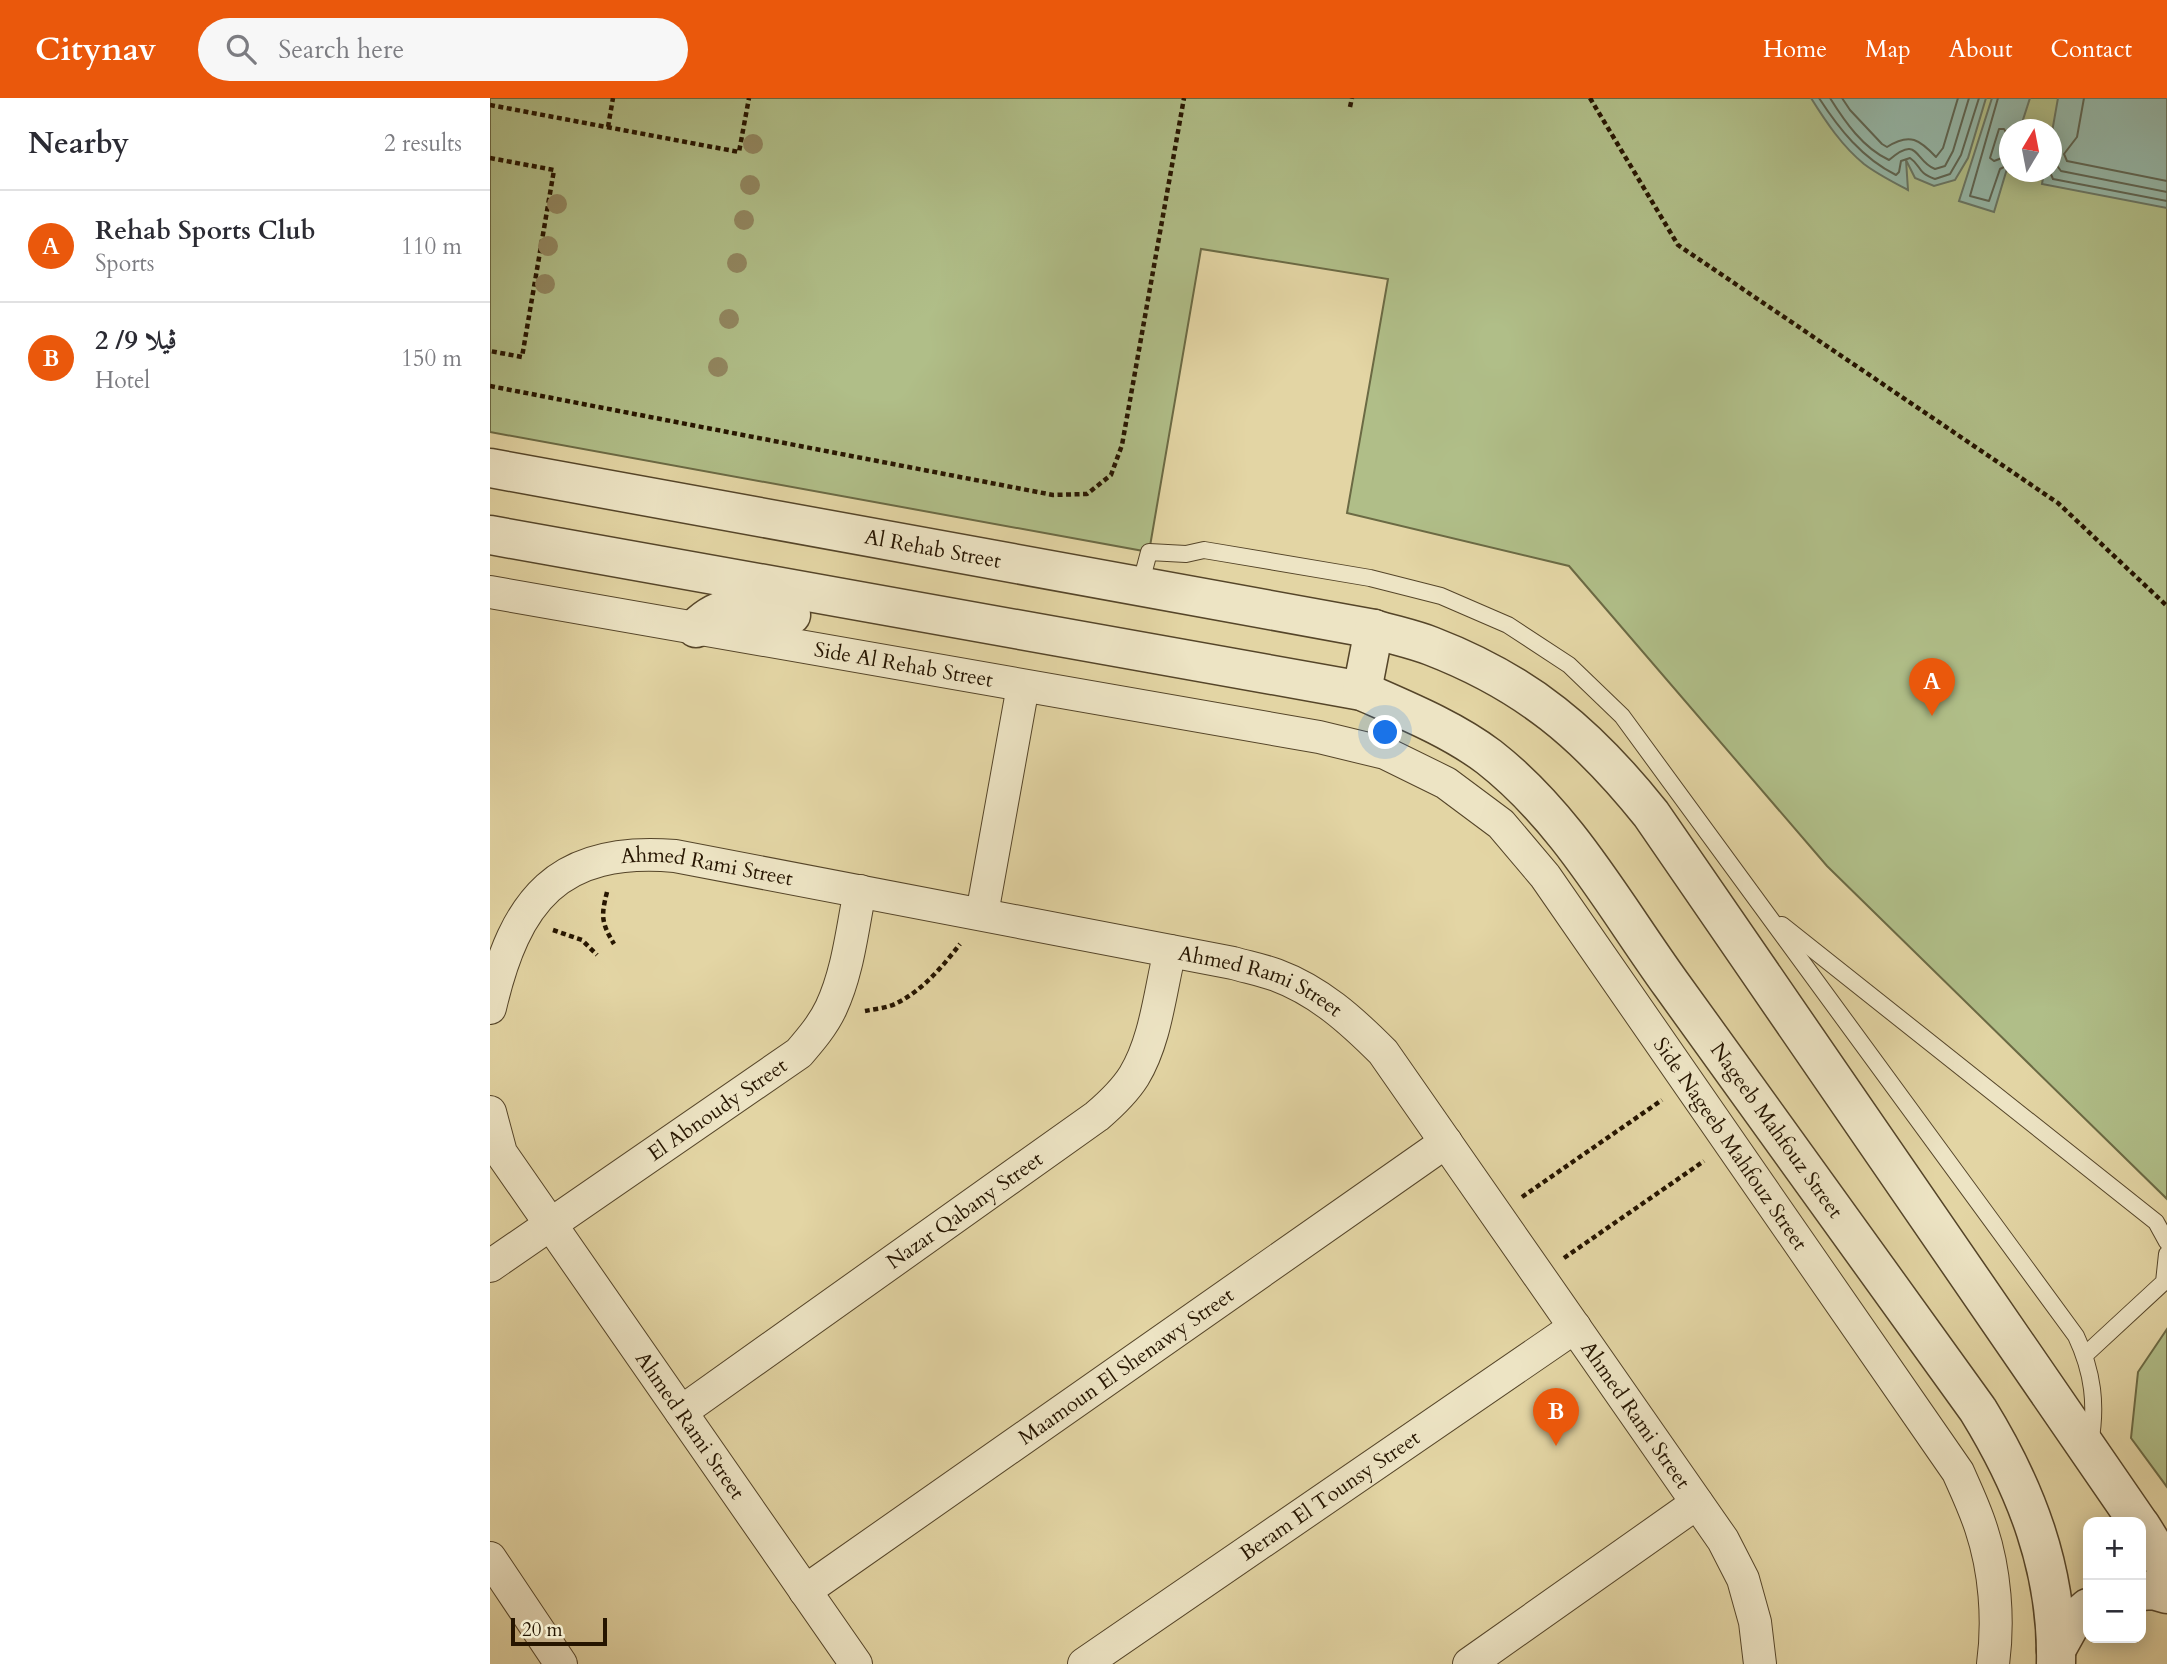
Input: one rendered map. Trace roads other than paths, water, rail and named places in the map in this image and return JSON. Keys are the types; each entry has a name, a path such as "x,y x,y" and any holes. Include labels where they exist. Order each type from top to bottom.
{"street":[{"name":"Al Rehab Street","path":"490,468 1374,629"},
{"path":"490,535 1362,691 1374,629 1439,649 1481,667 1530,696 1574,730 1607,762 1658,794 2135,1517"},
{"name":"Side Al Rehab Street","path":"490,592 1319,737"},
{"path":"696,628 713,613 736,606 797,616 807,615 824,604 830,596"},
{"path":"982,915 1023,686"},
{"name":"Nageeb Mahfouz Street","path":"1362,691 1452,734 1488,756 1558,823 1586,860 1643,945 1978,1410 2005,1454 2026,1500 2042,1549 2052,1600 2056,1657"},
{"name":"Side Nageeb Mahfouz Street","path":"1319,737 1385,753 1447,783 1501,824 1545,876 1958,1472 1982,1528 1994,1588 1993,1664"},
{"name":"Ahmed Rami Street","path":"490,1008 497,975 509,942 520,920 538,897 561,877 587,863 616,855 645,853 676,856 1233,963 1276,975 1316,994 1352,1020 1383,1052 1723,1540 1743,1579 1755,1622 1760,1664"},
{"name":"El Abnoudy Street","path":"490,1266 799,1052 817,1032 840,986 860,891"},
{"name":"Nazar Qabany Street","path":"681,1412 1097,1116 1117,1098 1134,1076 1146,1051 1170,951"},
{"name":"Ahmed Rami Street","path":"490,1112 501,1153 856,1664"},
{"name":"Maamoun El Shenawy Street","path":"805,1591 1446,1142"},
{"name":"Beram El Tounsy Street","path":"1084,1664 1575,1327"},
{"path":"1469,1664 1697,1503"},
{"path":"2146,1534 2167,1568"},
{"path":"490,1559 561,1664"},
{"path":"2146,1591 2167,1594"},
{"path":"2056,1657 2071,1623 2083,1612"}],"lane":[{"path":"1140,586 1149,552 1186,554 1204,550 1370,578 1441,596 1508,625 1569,665 1622,716 1658,794 1766,913 2076,1336 2094,1386 2095,1418 2089,1450"},
{"path":"1766,913 2156,1222 2167,1242"},
{"path":"2085,1355 2164,1282 2167,1254"}],"water":[{"path":"1811,98 1986,98 1968,158 1955,180 1934,186 1915,178 1906,160 1908,190 1874,171 1856,157 1835,133"},
{"path":"1992,98 2030,98 2023,119 1999,119 1999,182 2003,182 1994,212 1959,201"},
{"path":"2058,98 2167,98 2167,208 2042,184 2062,182 2062,119 2054,119"}],"place":[{"name":"Rehab Sports Club","path":"1932,716"},
{"name":"ڤيلا 9/ 2","path":"1556,1446"}]}
